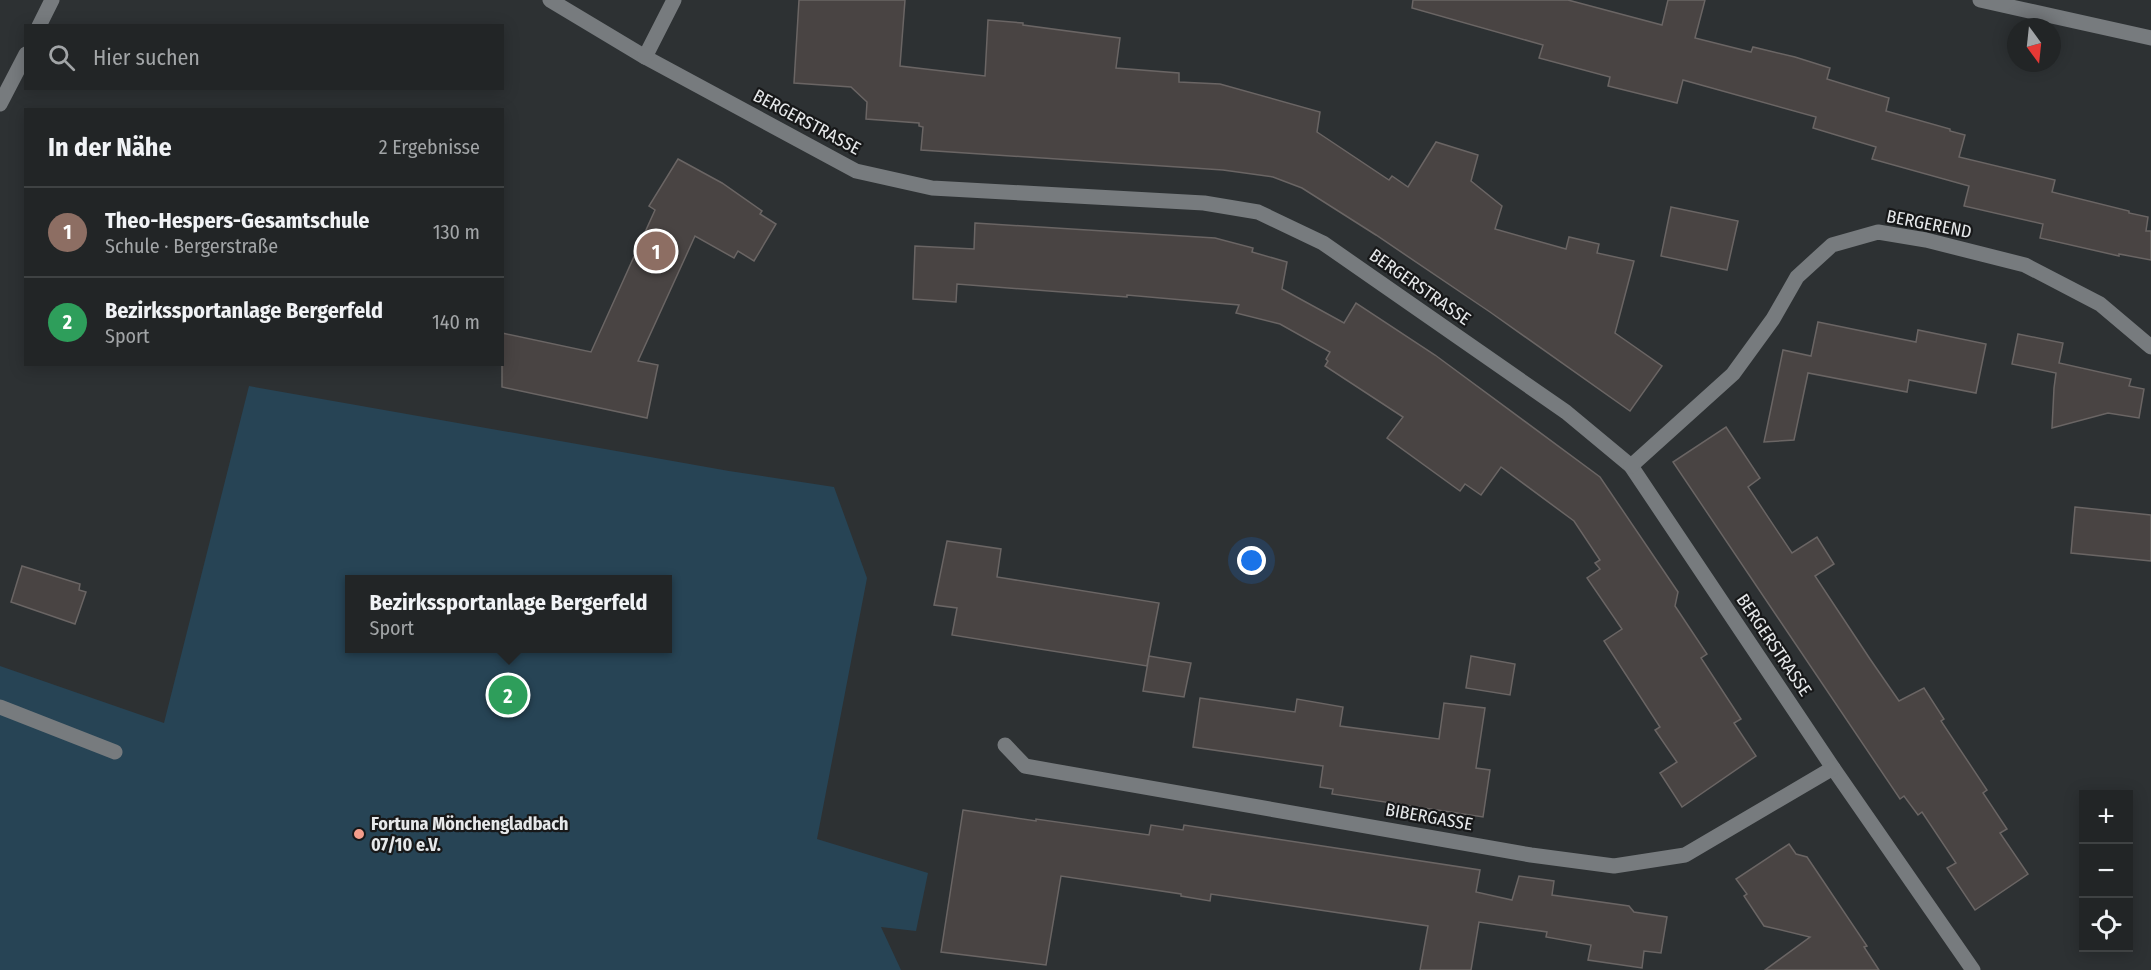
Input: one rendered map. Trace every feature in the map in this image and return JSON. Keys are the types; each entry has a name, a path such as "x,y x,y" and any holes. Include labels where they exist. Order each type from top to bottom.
{"street":[{"path":"40,24 52,0"},
{"name":"BERGERSTRASSE","path":"550,0 645,57 856,171 932,188 1204,203 1258,212 1323,243 1566,412 1631,466 1833,768 1973,970"},
{"path":"645,57 674,0"},
{"path":"1980,0 2151,38"},
{"path":"0,104 24,58"},
{"name":"BERGEREND","path":"1631,466 1733,374 1773,319 1797,277 1832,245 1878,232 1926,240 2025,265 2100,304 2151,346"},
{"path":"0,707 115,752"},
{"name":"BIBERGASSE","path":"1005,746 1025,766 1531,855 1614,866 1685,855 1833,768"}],"shaded area":[{"path":"249,386 729,471 834,487 867,578 817,839 928,873 916,931 881,927 901,970 0,970 0,666 164,723"}],"building":[{"path":"799,0 905,0 900,66 985,76 988,20 1120,38 1116,68 1179,73 1179,82 1220,84 1320,112 1317,132 1389,180 1392,176 1408,187 1436,142 1478,155 1471,181 1502,206 1495,229 1566,249 1569,237 1599,244 1597,253 1634,261 1615,333 1662,366 1630,411 1376,235 1302,188 1273,177 1223,170 921,150 923,127 919,126 919,123 866,119 867,102 851,87 794,83"},
{"path":"1413,0 1568,0 1662,25 1668,0 1705,0 1695,38 1751,52 1753,47 1830,68 1827,79 1889,98 1886,111 1965,135 1959,157 2055,180 2052,192 2148,217 2146,231 2151,231 2151,260 2119,254 2119,256 2040,238 2043,224 1964,206 1969,186 1872,159 1876,147 1813,128 1816,117 1683,80 1677,103 1608,86 1610,77 1539,58 1543,45 1412,8"},
{"path":"678,159 722,183 762,211 760,214 776,224 754,261 738,251 734,258 695,236 638,361 658,365 647,418 502,387 504,333 591,352 655,210 649,206"},
{"path":"1671,207 1738,221 1727,270 1661,256"},
{"path":"975,223 1215,238 1253,248 1252,252 1287,262 1282,289 1344,323 1356,303 1435,355 1600,477 1678,592 1675,606 1707,654 1701,658 1741,719 1734,723 1756,756 1682,807 1660,773 1677,762 1655,730 1660,727 1604,641 1622,629 1587,578 1600,569 1595,563 1600,560 1574,521 1501,467 1481,495 1465,484 1460,491 1387,438 1403,417 1325,366 1330,352 1280,324 1236,313 1239,305 1127,295 1127,297 957,284 956,302 913,299 915,246 974,249"},
{"path":"1818,322 1916,342 1918,330 1986,344 1976,393 1909,380 1907,392 1808,373 1794,440 1764,442 1783,350 1811,356"},
{"path":"2018,334 2063,343 2059,363 2131,379 2129,386 2144,389 2139,418 2108,413 2052,428 2056,373 2012,364"},
{"path":"1726,427 1760,478 1748,487 1792,553 1817,537 1834,564 1815,576 1870,659 1899,701 1924,688 1944,719 1941,721 1987,790 1983,793 2007,829 2000,833 2028,874 1975,910 1947,868 1956,863 1922,812 1918,815 1904,796 1900,799 1673,462"},
{"path":"2075,507 2151,515 2151,561 2071,553"},
{"path":"947,541 1001,549 997,577 1159,603 1147,666 952,635 957,608 934,605"},
{"path":"22,566 80,584 79,590 86,592 75,624 11,602"},
{"path":"1149,656 1191,663 1184,697 1143,691"},
{"path":"1471,656 1515,664 1510,695 1466,688"},
{"path":"1200,698 1295,712 1297,699 1343,707 1340,726 1439,739 1444,703 1485,708 1476,768 1490,770 1483,817 1332,794 1333,789 1320,787 1323,766 1193,747"},
{"path":"963,810 1149,835 1151,825 1183,830 1184,825 1480,870 1476,892 1512,900 1519,876 1554,881 1552,895 1629,906 1634,912 1667,917 1661,953 1644,951 1642,968 1588,960 1591,945 1546,937 1547,932 1479,922 1471,970 1420,970 1428,926 1211,894 1210,901 1181,896 1181,894 1061,876 1046,965 941,952"},
{"path":"1789,844 1796,854 1807,857 1867,946 1864,947 1879,970 1765,970 1810,937 1764,926 1744,896 1747,894 1736,879"}],"place":[{"name":"Theo-Hespers-Gesamtschule","path":"656,251"},
{"name":"Bezirkssportanlage Bergerfeld","path":"508,695"},
{"name":"Fortuna Mönchengladbach 07/10 e.V.","path":"359,834"}]}
